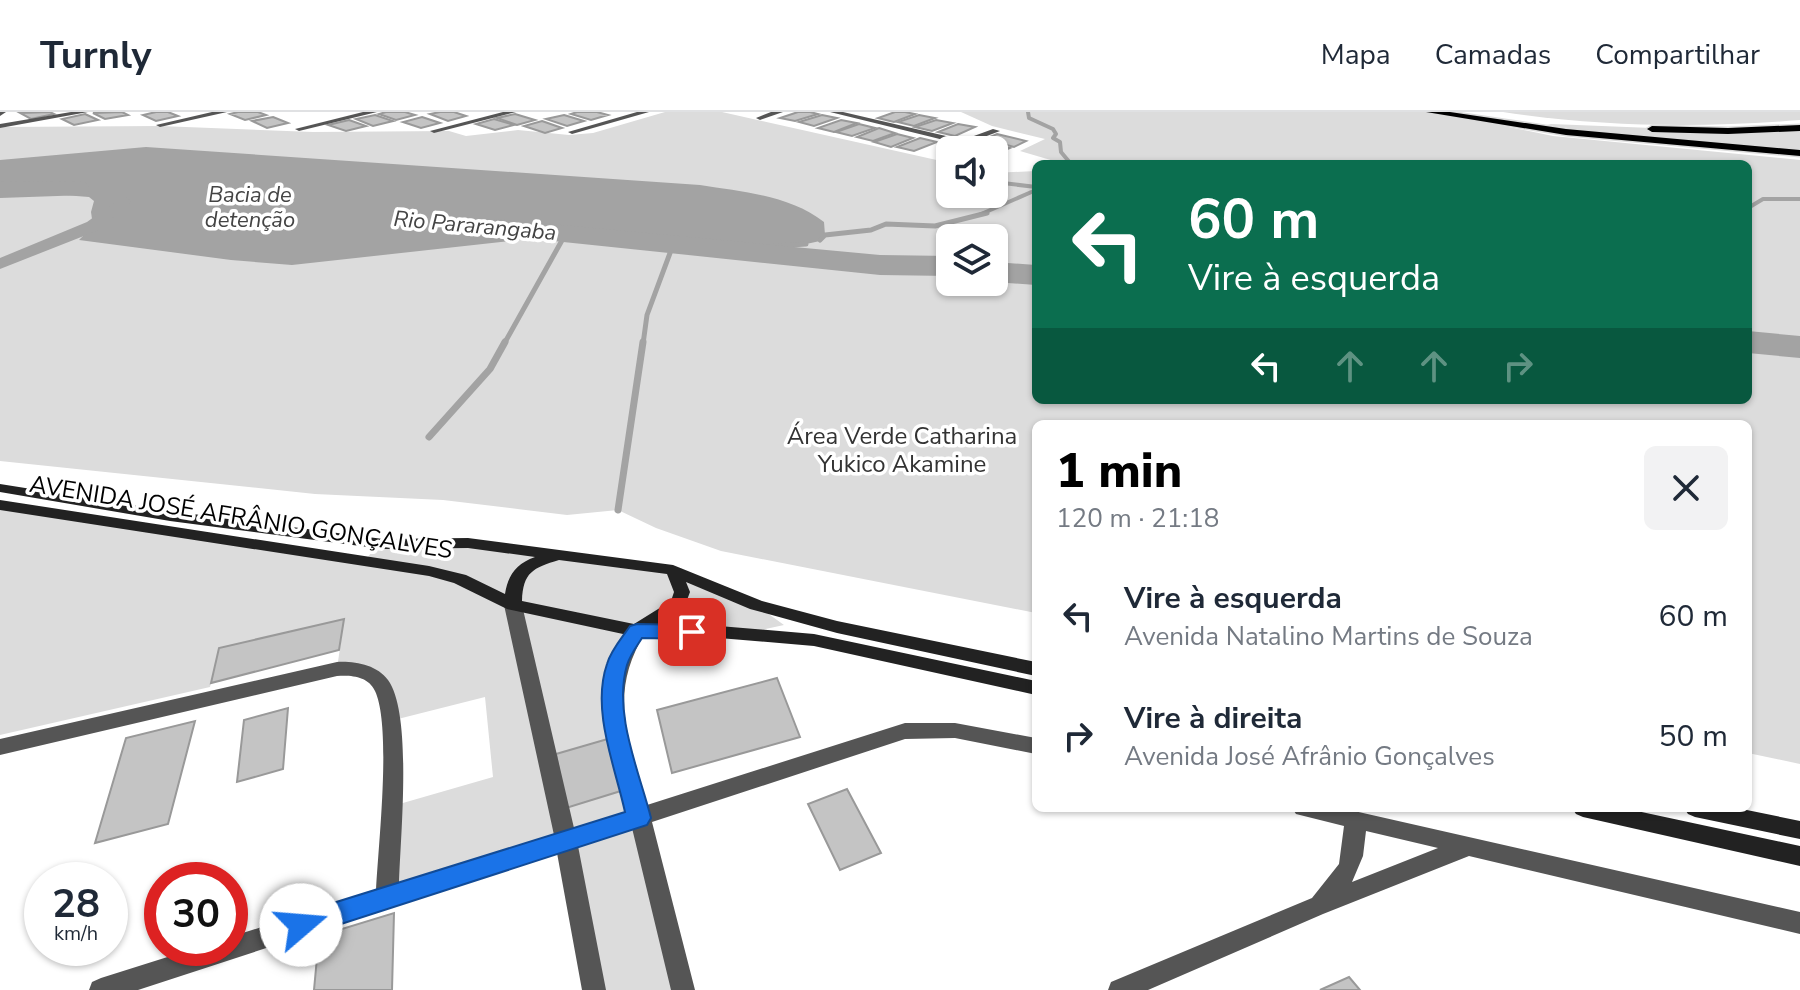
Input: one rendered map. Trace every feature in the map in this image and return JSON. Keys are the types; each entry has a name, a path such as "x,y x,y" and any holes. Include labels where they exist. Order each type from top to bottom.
{"main road":[{"path":"1431,112 1566,132 1800,153"},
{"path":"1474,112 1631,128 1728,131 1799,128"},
{"path":"1799,128 1793,136 1800,141"},
{"name":"AVENIDA JOSÉ AFRÂNIO GONÇALVES","path":"0,488 170,516 383,544 468,543 673,570 769,609 837,627 1032,668"},
{"name":"AVENIDA JOSÉ AFRÂNIO GONÇALVES","path":"0,505 429,571 460,579 513,605 637,631 719,632 814,640 1032,687"},
{"path":"513,605 513,582 520,571 532,562 564,554"},
{"path":"637,631 678,604 682,592 673,570"},
{"path":"1601,812 1800,856"},
{"path":"1714,812 1800,830"}],"street":[{"path":"0,126 84,112"},
{"path":"160,125 223,112"},
{"path":"299,129 373,112"},
{"path":"434,131 512,112"},
{"path":"572,132 645,112"},
{"path":"760,118 779,112"},
{"path":"834,112 936,136"},
{"path":"205,116 224,123"},
{"path":"319,116 335,121"},
{"path":"458,126 480,133"},
{"path":"983,136 996,131"},
{"path":"513,605 566,841 594,990"},
{"path":"637,631 618,661 613,681 613,710 683,990"},
{"path":"0,747 337,669 365,672 384,689 390,721 387,897"},
{"path":"101,990 905,731 924,728 971,731 1032,745"},
{"path":"1320,812 1800,923"},
{"path":"1315,907 1343,882 1355,852 1355,820"},
{"path":"1120,990 1469,846"}],"green space":[{"name":"Área Verde Catharina Yukico Akamine","path":"665,112 722,112 936,160 936,208 1008,208 1008,172 1032,171 1032,404 1752,404 1752,160 1051,160 1020,151 1045,139 992,126 961,112 1435,112 1553,136 1800,160 1800,764 1752,754 1752,420 1032,420 1032,612 721,551 656,528 618,510 567,515 443,500 315,494 0,461 0,127 160,126 313,132 449,131 466,136 518,130 569,135 593,133"},
{"path":"1503,112 1800,112 1800,120 1652,125 1577,121"},
{"path":"1547,125 1728,131 1800,128 1800,152 1679,144"},
{"path":"0,505 367,558 376,547 463,543 673,570 756,605 784,625 743,634 637,631 613,681 683,990 594,990 566,841 387,897 389,807 493,777 485,697 390,721 379,681 337,669 344,619 219,648 210,687 0,735"}],"water":[{"name":"Bacia de detenção","path":"146,147 700,185 765,196 796,206 824,222 825,235 820,241 797,246 717,250 565,235 292,265 79,240 93,226 91,212 94,201 89,197 0,190 0,160"}],"building":[{"path":"122,112 128,115 105,119 93,113"},
{"path":"156,112 178,116 156,121 143,115"},
{"path":"440,112 466,116 448,121 430,114"},
{"path":"798,112 818,114 795,121 780,118"},
{"path":"895,112 915,114 894,122 878,118"},
{"path":"20,113 54,114 31,119"},
{"path":"85,114 98,120 74,125 62,119"},
{"path":"230,114 266,115 245,120"},
{"path":"379,114 415,115 396,120"},
{"path":"515,114 535,120 517,125 497,118"},
{"path":"571,114 608,115 591,120"},
{"path":"375,115 393,121 373,126 356,119"},
{"path":"564,115 584,121 567,126 546,119"},
{"path":"822,115 837,118 814,126 799,122"},
{"path":"919,115 935,118 914,126 898,122"},
{"path":"273,117 288,123 267,128 252,121"},
{"path":"422,117 440,123 421,128 403,122"},
{"path":"494,119 514,125 495,130 476,124"},
{"path":"349,120 366,126 346,131 328,125"},
{"path":"841,120 857,123 834,132 818,128"},
{"path":"936,120 953,123 932,131 915,127"},
{"path":"542,121 562,128 545,133 524,126"},
{"path":"859,124 875,128 852,136 836,132"},
{"path":"958,124 975,127 955,136 938,132"},
{"path":"879,128 895,133 873,141 857,137"},
{"path":"897,134 913,138 891,147 874,142"},
{"path":"1008,137 1026,141 1014,147 1008,145"},
{"path":"920,138 936,142 914,151 897,147"},
{"path":"344,619 339,650 211,683 219,648"},
{"path":"777,678 800,737 672,773 657,710"},
{"path":"288,708 283,769 237,782 244,720"},
{"path":"195,721 168,824 95,843 126,738"},
{"path":"611,738 624,790 566,808 556,754"},
{"path":"847,789 881,853 840,870 808,804"},
{"path":"394,913 392,990 314,990 319,936"},
{"path":"1349,977 1360,990 1320,990"}],"waterway":[{"path":"1028,112 1029,118 1053,129 1056,134 1053,138 1060,142 1061,152 1068,160"},
{"path":"1008,184 1032,187"},
{"name":"Rio Pararangaba","path":"0,190 76,189"},
{"path":"979,215 1032,192"},
{"path":"1752,206 1763,199 1800,199"},
{"path":"0,264 93,226 123,201"},
{"path":"979,215 987,213"},
{"path":"820,240 825,235 871,230 886,224 935,226 979,215"},
{"name":"Rio Pararangaba","path":"498,228 880,265 936,266"},
{"path":"504,344 565,235"},
{"path":"717,250 806,244"},
{"path":"643,344 647,315 673,245"},
{"name":"Rio Pararangaba","path":"1008,273 1032,275"},
{"path":"429,437 490,369 505,342"},
{"path":"618,510 643,342"},
{"name":"Rio Pararangaba","path":"1752,342 1800,347"}],"route":[{"path":"301,925 639,818 613,710 613,681 618,661 637,631 692,632"}]}
